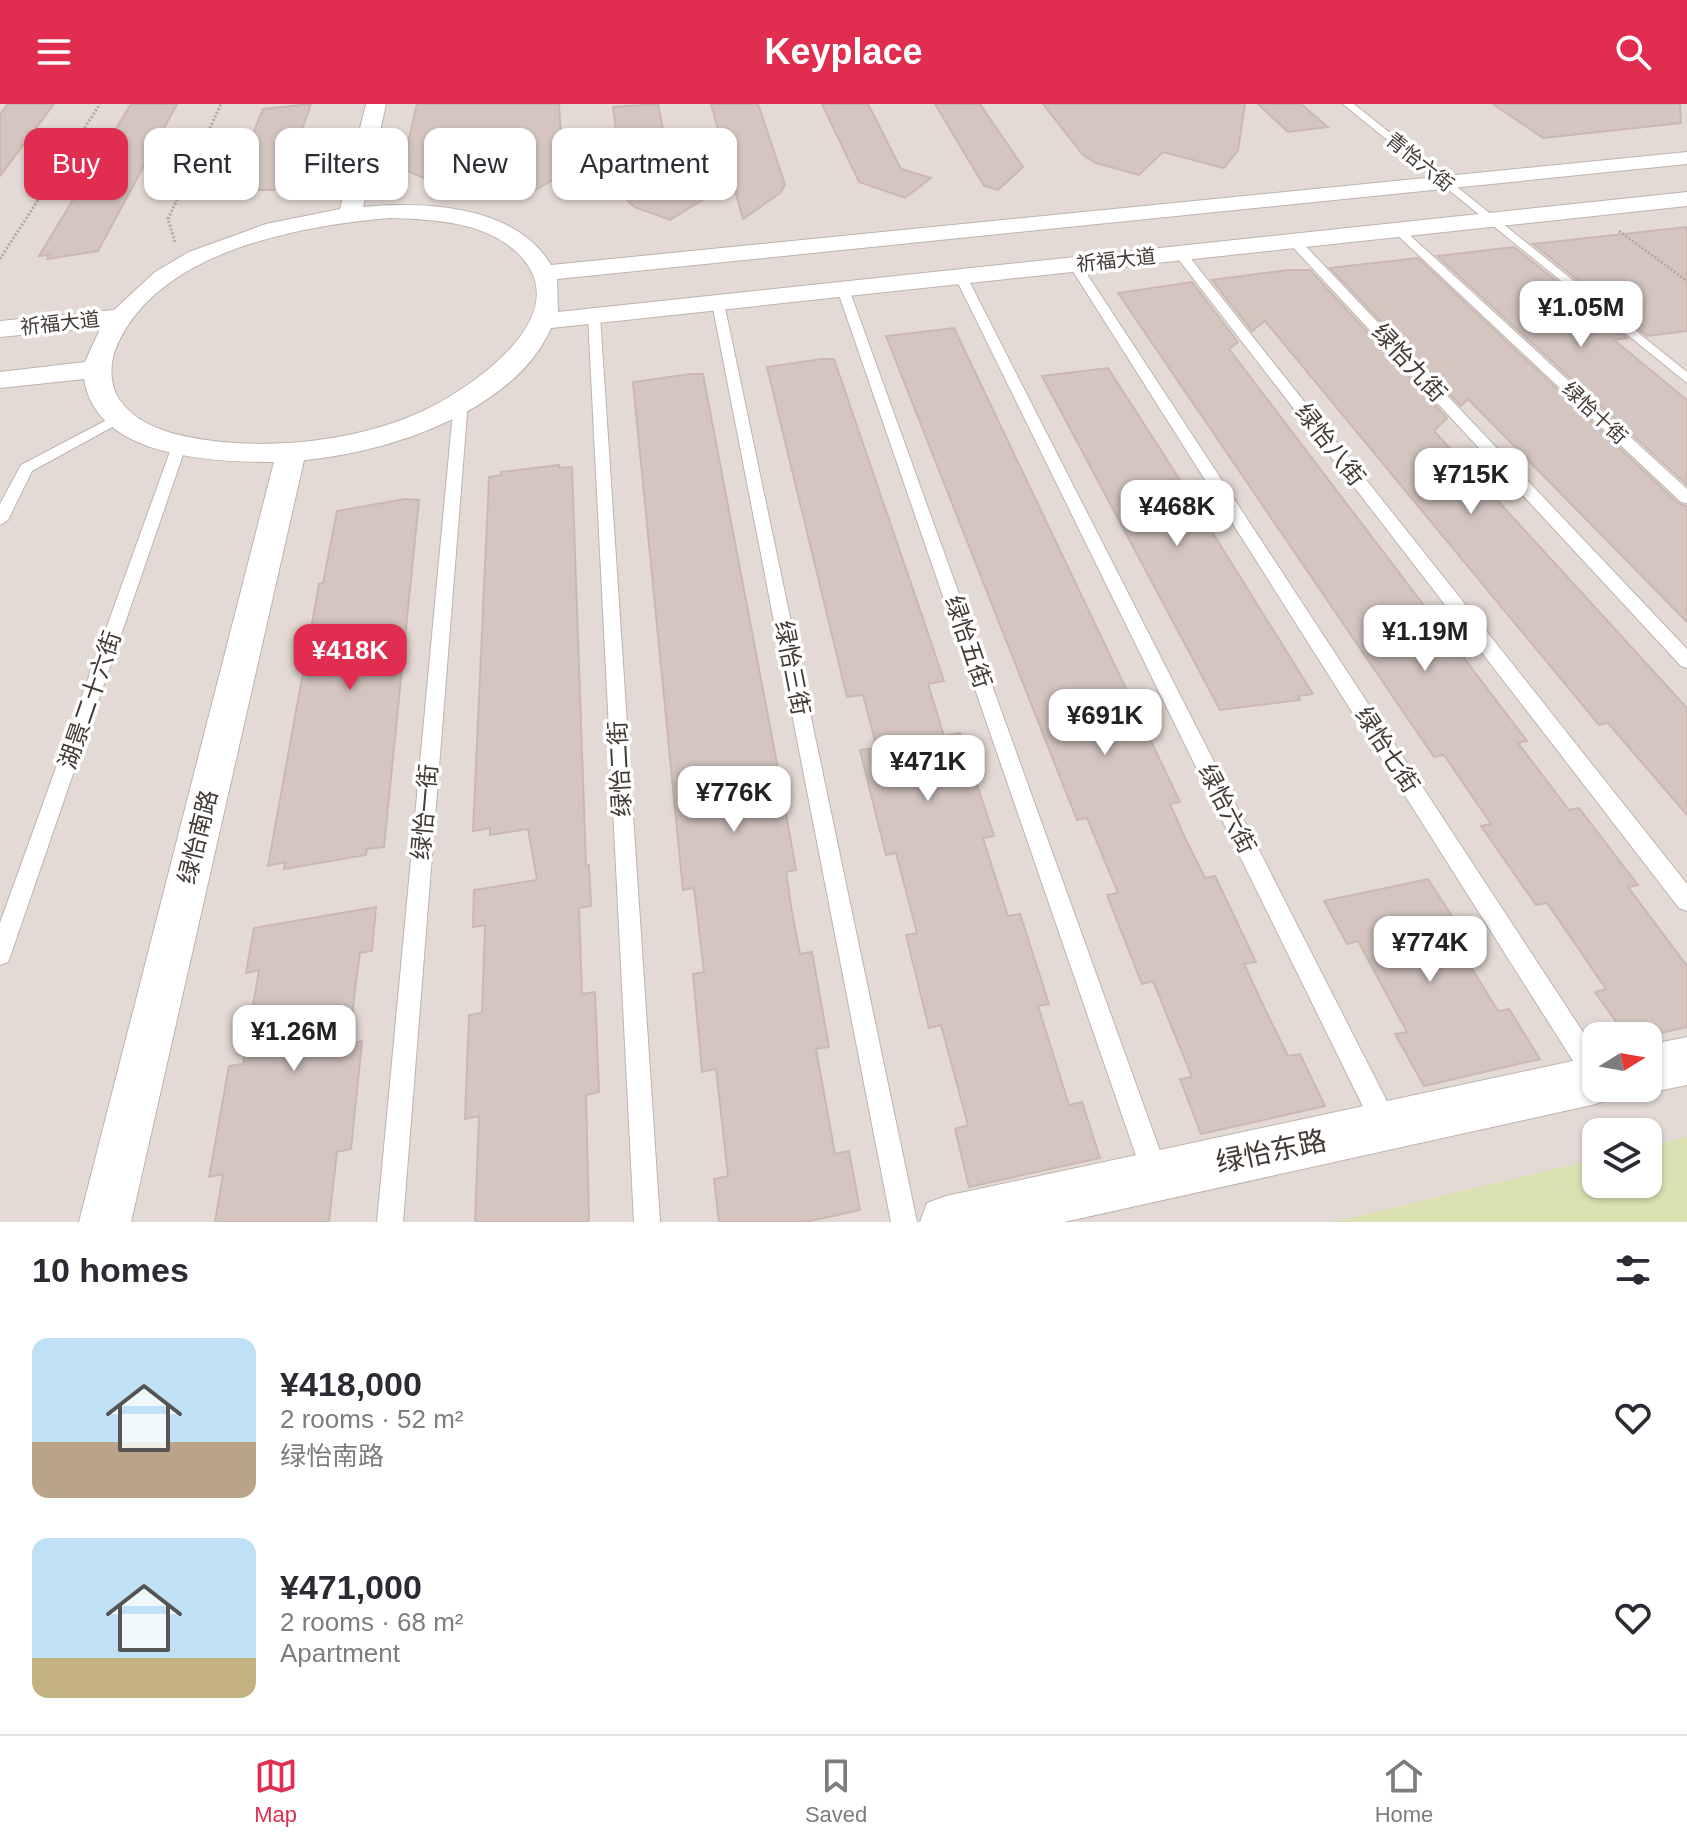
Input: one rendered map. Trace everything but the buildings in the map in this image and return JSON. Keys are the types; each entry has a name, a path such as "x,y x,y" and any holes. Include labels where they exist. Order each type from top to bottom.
{"street":[{"path":"350,214 376,104"},
{"path":"545,273 1687,158"},
{"name":"祈福大道","path":"544,321 1684,201"},
{"path":"426,213 490,226 514,239 533,255 545,273 550,296 544,321 527,349 500,376 461,401 410,425 352,443 291,453 232,454 179,446 145,434 120,417 102,394 97,369 103,343 119,317 147,289 183,265 263,231 350,214 426,213"},
{"name":"祈福大道","path":"0,329 119,317"},
{"path":"0,380 97,369"},
{"name":"绿怡南路","path":"105,1222 291,453"},
{"path":"1662,1066 1687,1061"},
{"name":"绿怡东路","path":"946,1222 1582,1083"}],"lane":[{"name":"青怡六街","path":"1348,104 1687,379"},
{"name":"绿怡十街","path":"1398,230 1687,498"},
{"name":"绿怡九街","path":"1294,241 1687,661"},
{"name":"绿怡八街","path":"1180,253 1687,901"},
{"name":"绿怡七街","path":"1075,265 1582,1052"},
{"name":"绿怡六街","path":"961,277 1386,1127"},
{"name":"绿怡五街","path":"843,289 1156,1176"},
{"name":"绿怡三街","path":"718,303 904,1222"},
{"name":"绿怡二街","path":"594,316 647,1222"},
{"name":"绿怡一街","path":"390,1222 461,401"},
{"path":"0,520 26,468 120,417"},
{"name":"湖景二十六街","path":"0,954 179,446"}],"path":[{"path":"0,259 100,104"},
{"path":"183,265 168,219 221,104"},
{"path":"1589,209 1687,281"}],"shaded area":[{"path":"0,104 1687,104 1687,1222 0,1222"}],"green space":[{"path":"1687,1137 1687,1222 1333,1222 1582,1162 1582,1198 1662,1198 1662,1143"}]}
